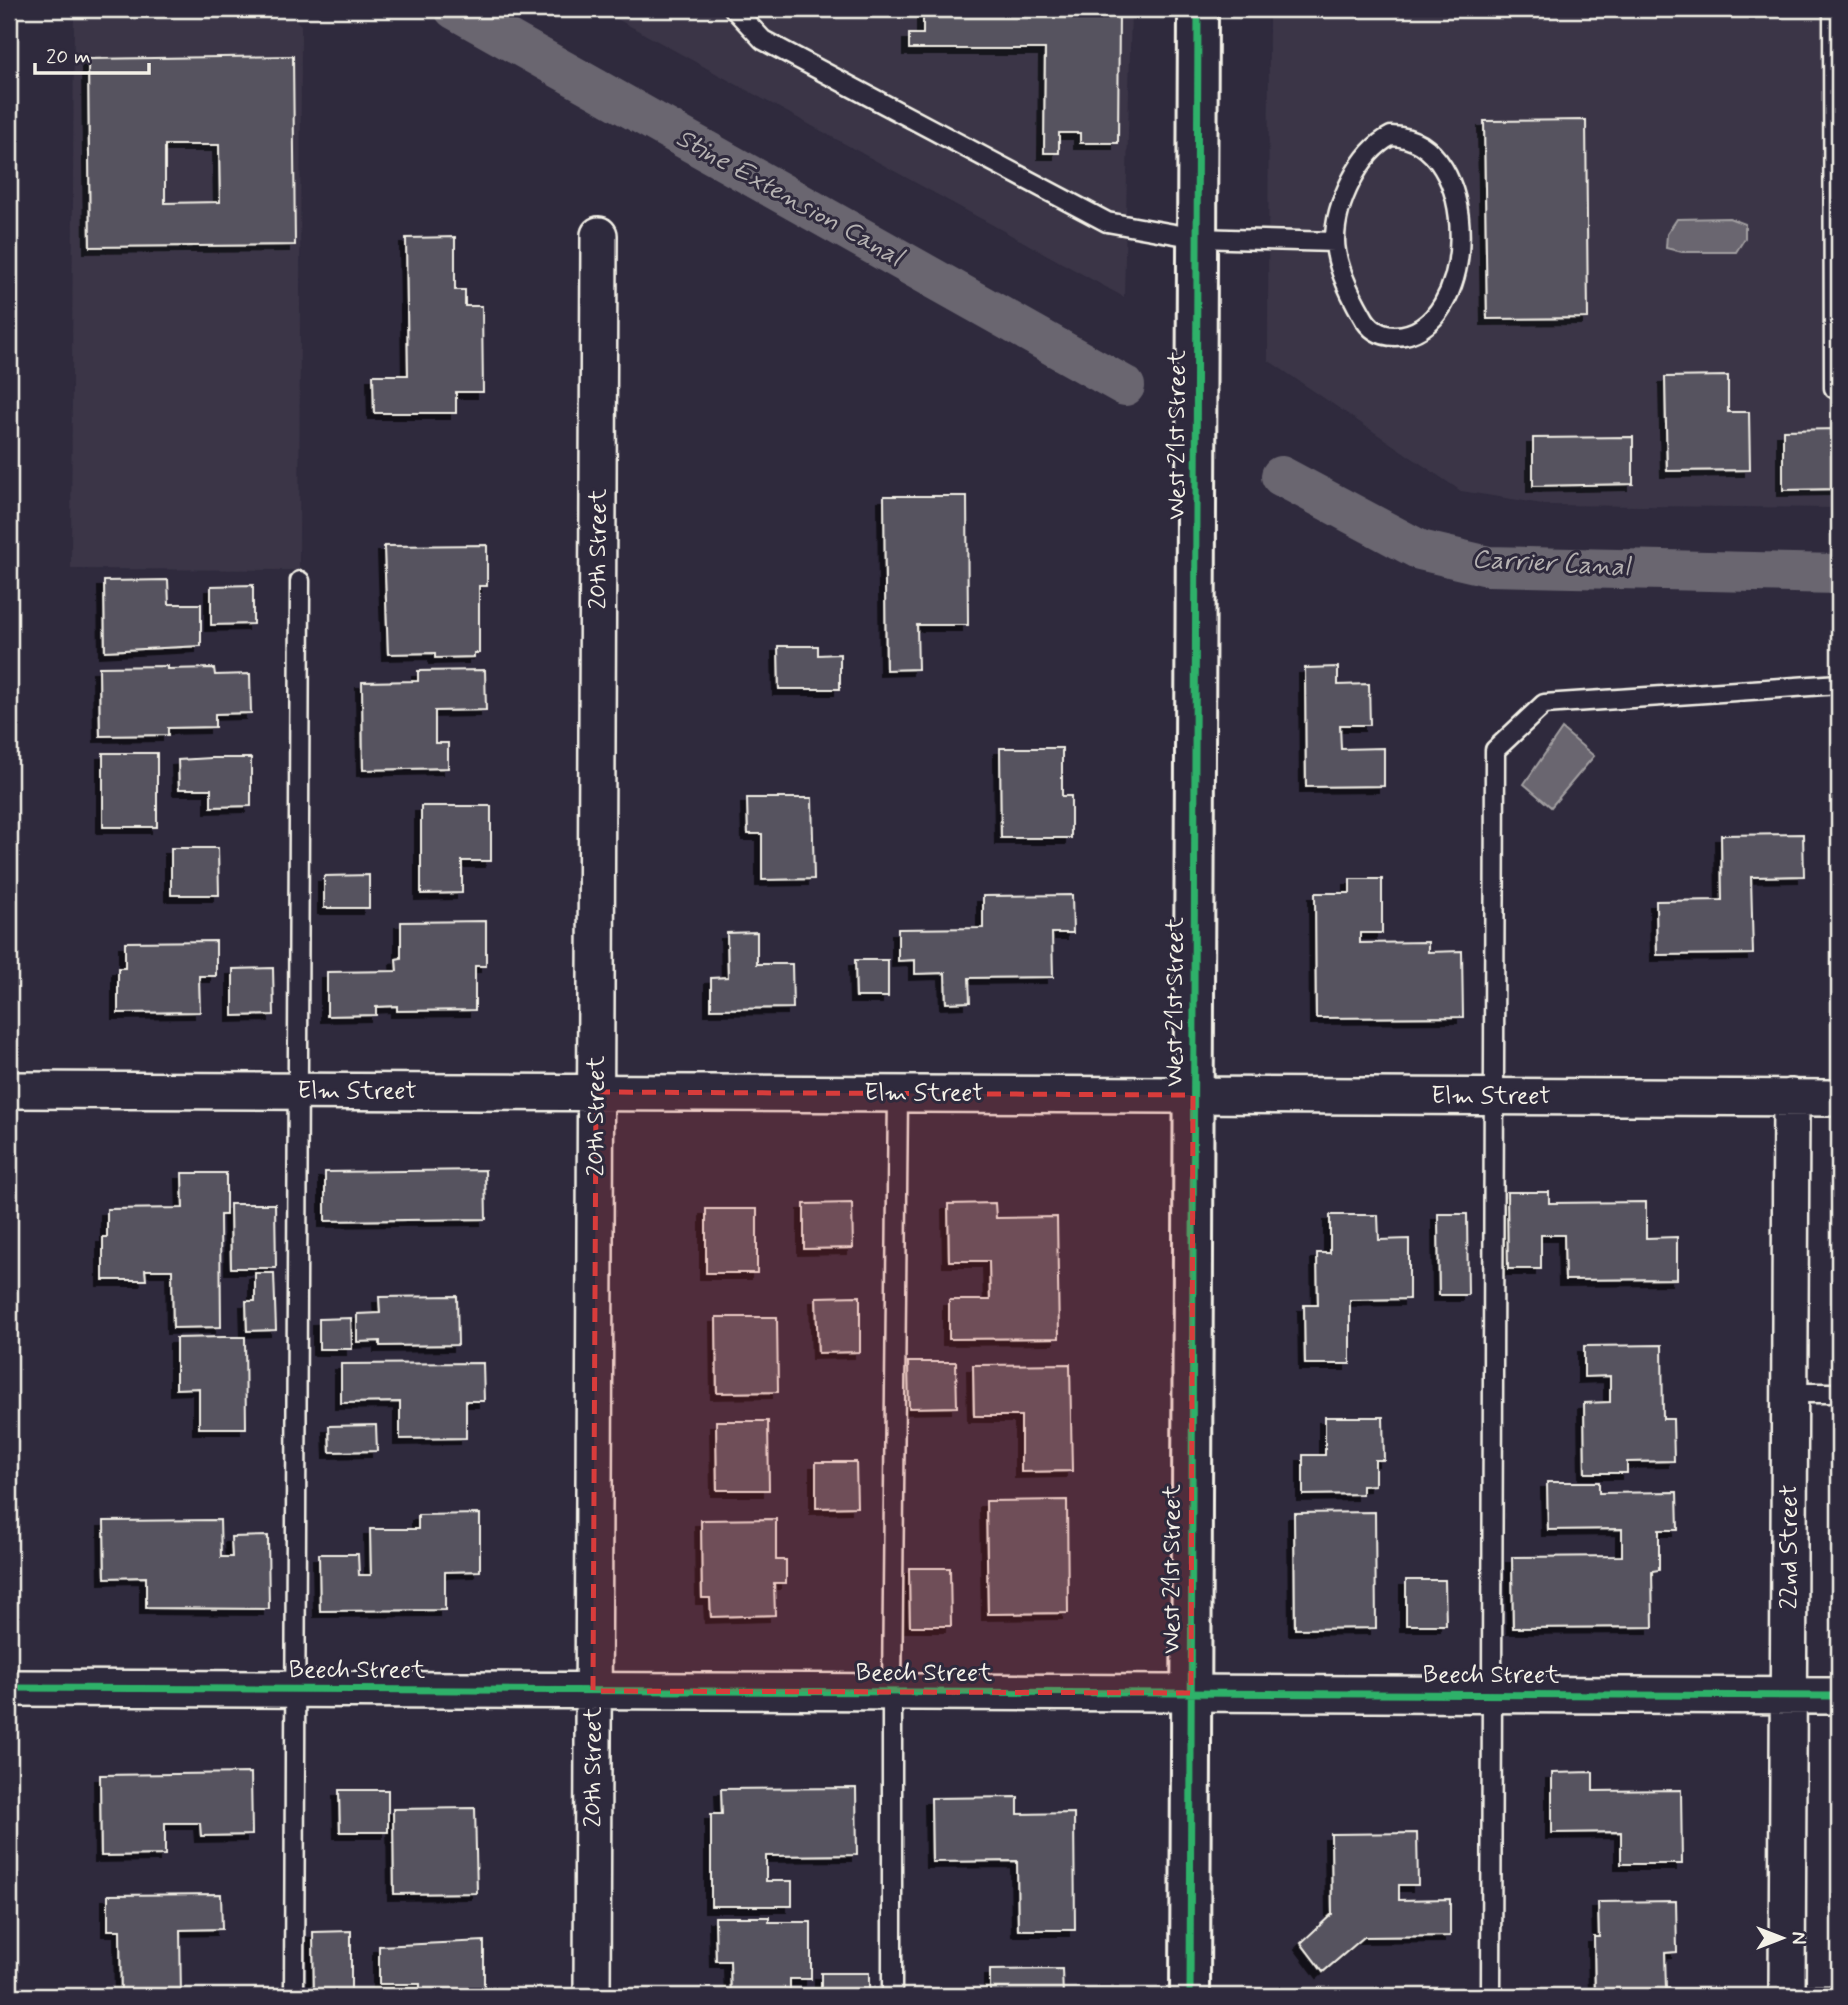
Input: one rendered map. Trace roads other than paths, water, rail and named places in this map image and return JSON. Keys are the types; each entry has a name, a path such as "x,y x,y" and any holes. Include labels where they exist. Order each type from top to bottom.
{"street":[{"name":"West 21st Street","path":"1190,1996 1198,9"},
{"name":"20th Street","path":"592,1996 599,235"},
{"name":"Elm Street","path":"9,1090 1839,1098"},
{"name":"22nd Street","path":"1787,1996 1791,1097"},
{"name":"Beech Street","path":"9,1688 1839,1696"}],"lane":[{"path":"734,9 763,40 1107,222 1197,238 1335,242"},
{"path":"1833,9 1834,388"},
{"path":"1391,136 1415,140 1451,178 1458,202 1460,240 1455,278 1441,309 1424,326 1406,336 1383,336 1366,323 1349,292 1335,242 1345,198 1361,165 1380,141 1391,136"},
{"path":"294,1996 300,581"},
{"path":"1491,1996 1495,750 1544,704 1839,684"},
{"path":"892,1996 898,1093"},
{"path":"1790,1393 1839,1393"},
{"path":"1787,1996 1839,1996"}],"waterway":[{"name":"Stine Extension Canal","path":"454,9 1125,386"},
{"name":"Carrier Canal","path":"1281,476 1420,550 1488,566 1839,574"}]}
